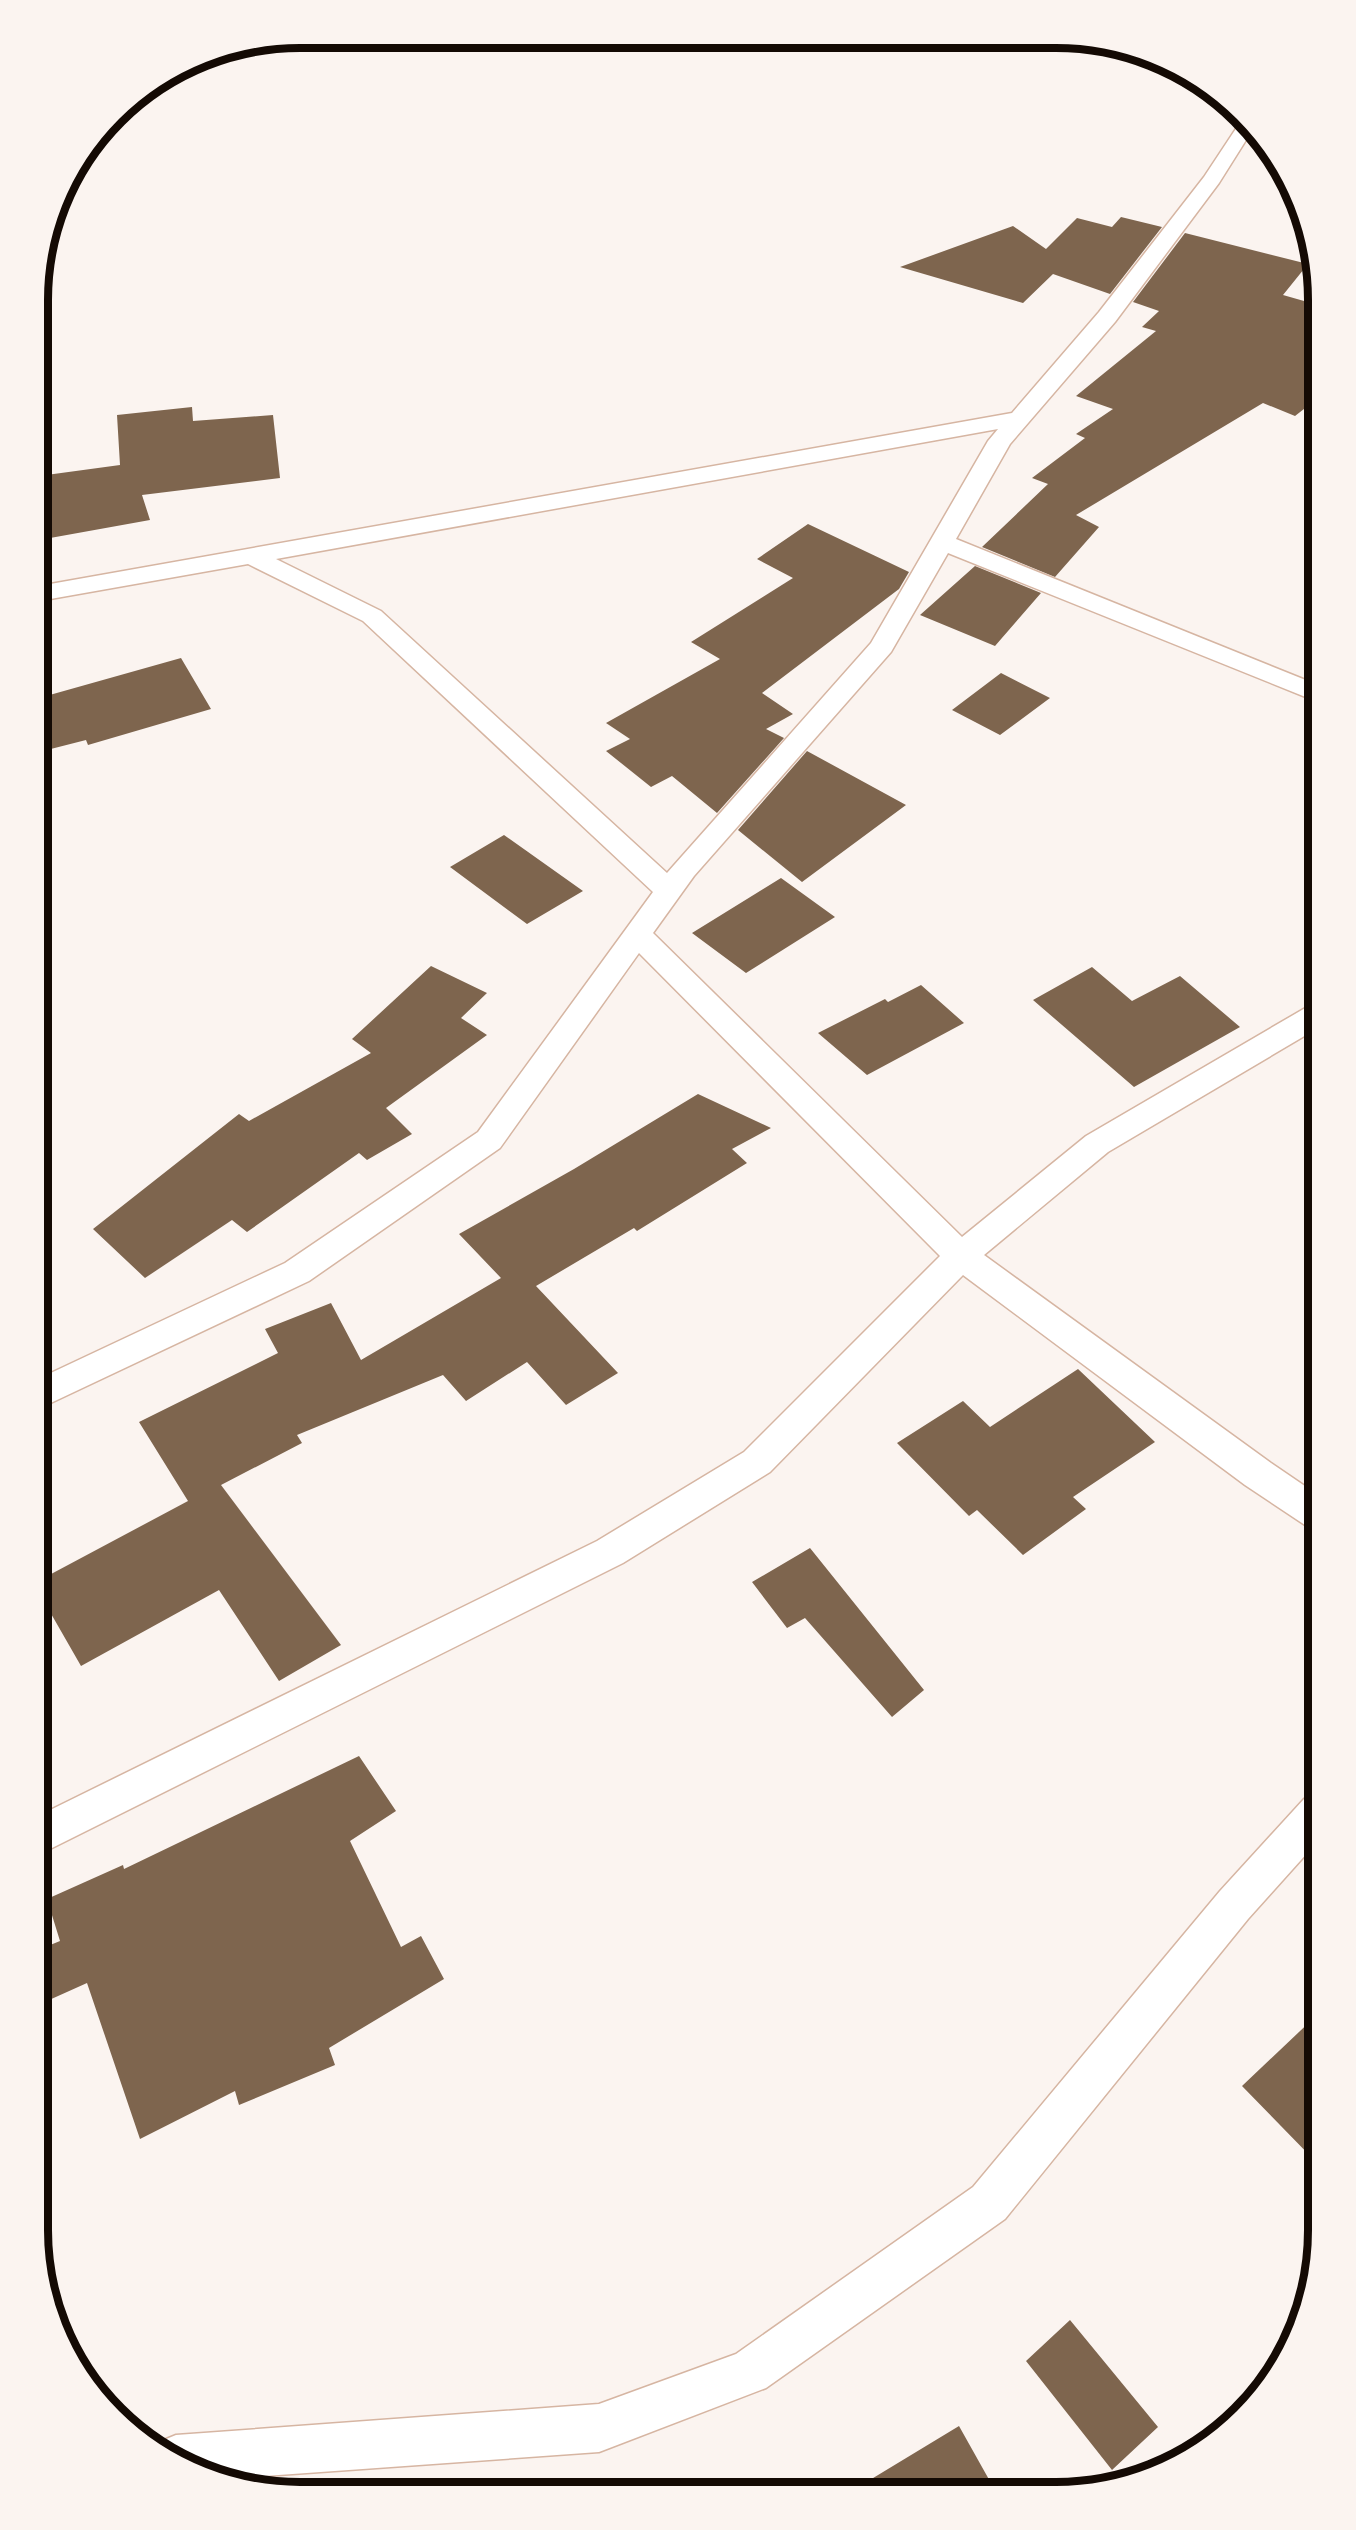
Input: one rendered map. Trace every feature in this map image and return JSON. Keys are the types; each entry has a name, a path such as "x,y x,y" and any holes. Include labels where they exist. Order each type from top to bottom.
{"street":[{"path":"48,1390 297,1272 489,1140 684,869 882,647 1000,441 1114,308 1212,179 1242,131"},
{"path":"48,592 1020,417"},
{"path":"942,542 1308,690"},
{"path":"252,556 372,616 668,890"},
{"path":"637,934 961,1256 1258,1474 1308,1507"},
{"path":"48,1831 610,1552 757,1462 961,1256 1097,1144 1308,1020"},
{"path":"193,2458 599,2428 750,2372 989,2204 1234,1905 1308,1823"}],"building":[{"path":"1121,217 1162,227 1110,294 1053,274 1023,303 900,267 1013,226 1046,249 1077,218 1112,227"},
{"path":"1185,233 1305,263 1306,267 1283,295 1308,302 1308,406 1295,416 1263,403 1076,515 1099,527 1055,577 982,547 1048,484 1032,478 1085,438 1076,434 1113,409 1076,396 1156,331 1142,327 1159,311 1133,302"},
{"path":"192,407 193,421 273,415 280,478 142,495 150,520 48,538 48,475 120,465 117,415"},
{"path":"808,524 909,572 899,589 762,693 793,714 766,729 784,738 717,813 672,776 651,787 606,751 630,739 606,723 720,659 691,642 793,578 757,559"},
{"path":"975,566 1041,593 995,646 920,615"},
{"path":"181,658 211,709 88,745 86,740 48,750 48,695"},
{"path":"1001,673 1050,698 1000,735 952,710"},
{"path":"807,751 906,805 802,882 738,830"},
{"path":"504,835 583,891 527,924 450,867"},
{"path":"781,878 835,917 746,973 692,933"},
{"path":"431,966 487,993 461,1018 487,1035 386,1108 412,1134 367,1160 359,1153 247,1232 232,1220 145,1278 93,1229 239,1114 249,1121 371,1053 352,1039"},
{"path":"1092,967 1132,1001 1180,976 1240,1027 1134,1087 1033,1000"},
{"path":"921,985 964,1023 867,1075 818,1033 885,999 888,1002"},
{"path":"698,1094 771,1128 732,1149 747,1163 637,1231 634,1228 536,1286 618,1373 566,1405 527,1362 466,1401 443,1375 297,1435 302,1443 221,1485 341,1645 279,1681 219,1590 81,1666 48,1608 48,1576 188,1501 139,1422 278,1353 265,1329 331,1303 361,1360 501,1278 459,1234 574,1169"},
{"path":"1078,1369 1155,1442 1073,1497 1086,1509 1023,1555 977,1510 969,1516 897,1443 963,1401 990,1427"},
{"path":"810,1548 924,1690 892,1717 805,1618 787,1628 752,1582"},
{"path":"359,1756 396,1811 350,1841 401,1947 421,1936 444,1979 329,2048 335,2065 239,2105 235,2091 140,2139 87,1983 48,2001 48,1946 60,1941 48,1899 123,1865 124,1869"},
{"path":"1308,2023 1308,2154 1242,2086"},
{"path":"1070,2320 1158,2427 1112,2470 1026,2361"},
{"path":"959,2426 990,2482 867,2482"}]}
